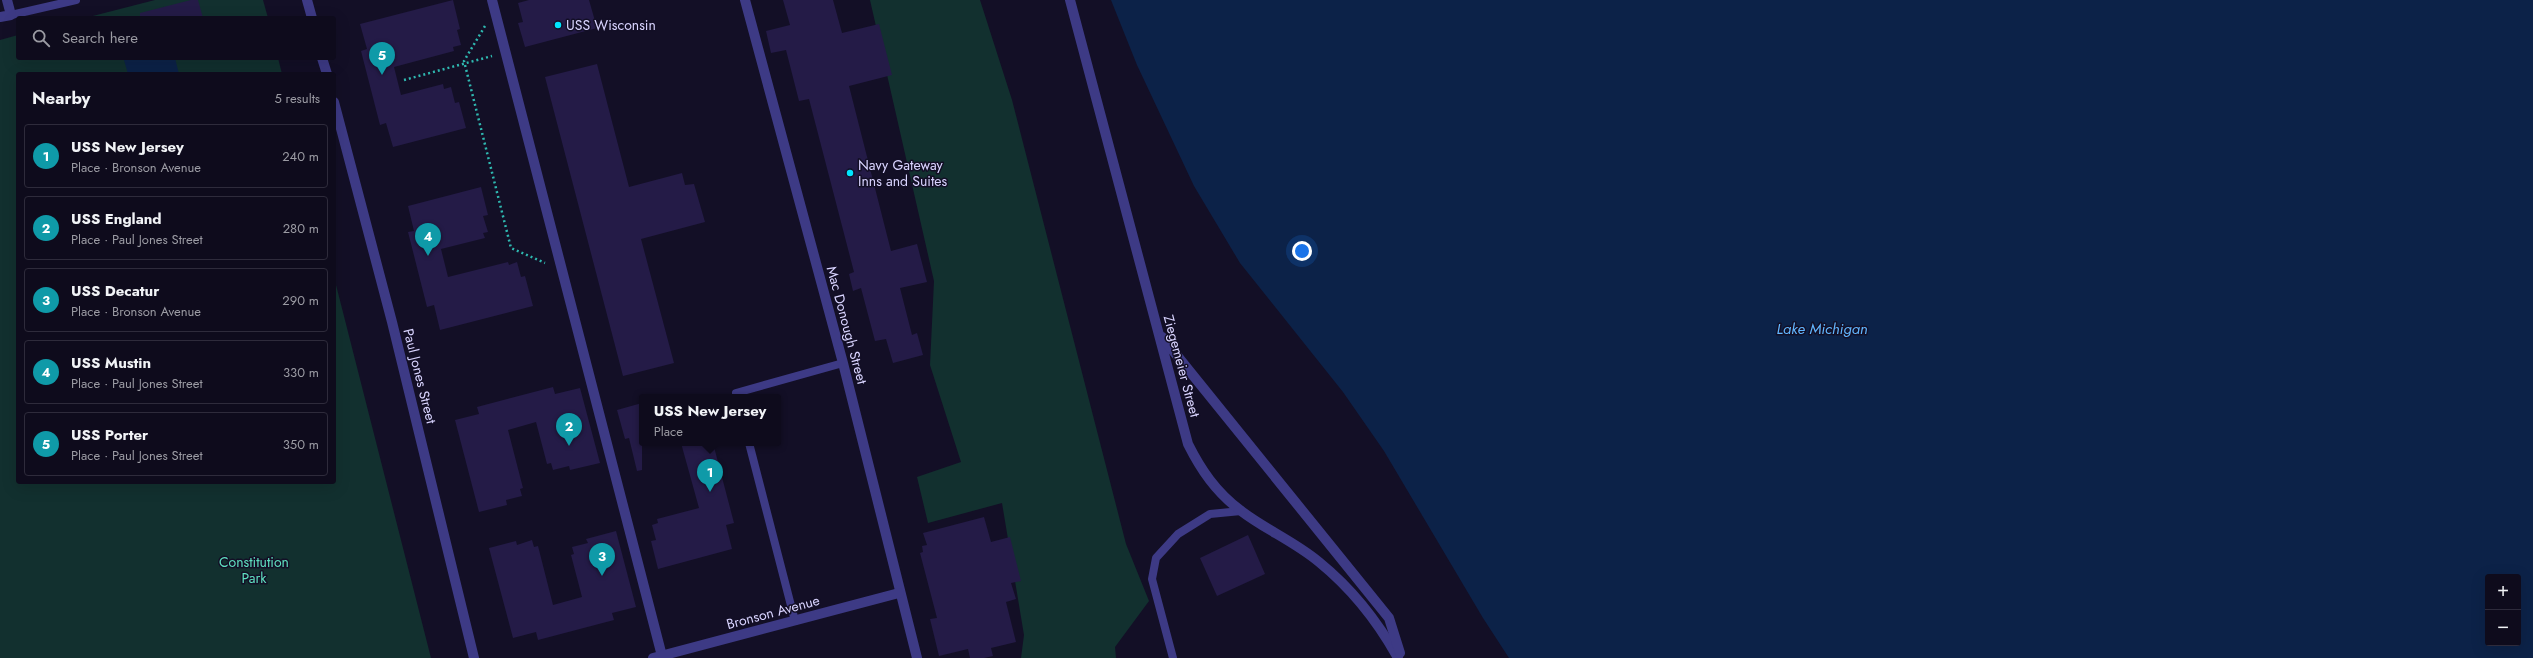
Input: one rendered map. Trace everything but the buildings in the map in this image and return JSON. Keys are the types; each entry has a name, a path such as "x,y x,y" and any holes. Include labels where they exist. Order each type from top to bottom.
{"street":[{"path":"0,18 11,15 8,0"},
{"path":"307,0 311,16"},
{"path":"492,0 562,271 657,657"},
{"name":"Mac Donough Street","path":"745,0 843,363 917,658"},
{"name":"Ziegemeier Street","path":"1070,0 1188,444 1199,465 1217,490 1241,511 1284,536 1339,579 1367,610 1398,658"},
{"path":"323,60 326,72"},
{"name":"Paul Jones Street","path":"336,110 394,329 474,658"},
{"path":"1159,334 1389,618 1402,658"},
{"name":"Bronson Avenue","path":"657,657 900,593"}],"lane":[{"path":"11,15 76,0"},
{"path":"736,394 843,363"},
{"path":"750,446 794,621"},
{"path":"1172,658 1152,579 1156,558 1178,534 1210,514 1241,511"}],"path":[{"path":"495,11 464,61 511,248 562,271"},
{"path":"404,80 506,52"}],"green space":[{"path":"155,0 263,0 267,16 93,16"},
{"path":"870,0 980,0 1012,100 1126,544 1149,601 1115,647 1116,658 1021,658 1024,635 1002,503 928,523 917,477 961,462 930,365 934,281"},
{"name":"Constitution Park","path":"16,36 16,60 278,60 282,72 16,72 16,484 336,484 336,285 431,658 0,658 0,40"}],"water":[{"name":"Lake Michigan","path":"1111,0 2533,0 2533,658 1509,658 1483,618 1384,451 1343,392 1240,263 1194,186 1137,65"},
{"path":"124,60 176,60 178,72 127,72"}],"place":[{"name":"USS Wisconsin","path":"558,25"},
{"name":"USS Porter","path":"382,75"},
{"name":"Navy Gateway Inns and Suites","path":"850,173"},
{"name":"USS Mustin","path":"428,256"},
{"name":"USS England","path":"569,446"},
{"name":"USS New Jersey","path":"710,492"},
{"name":"USS Decatur","path":"602,576"}]}
